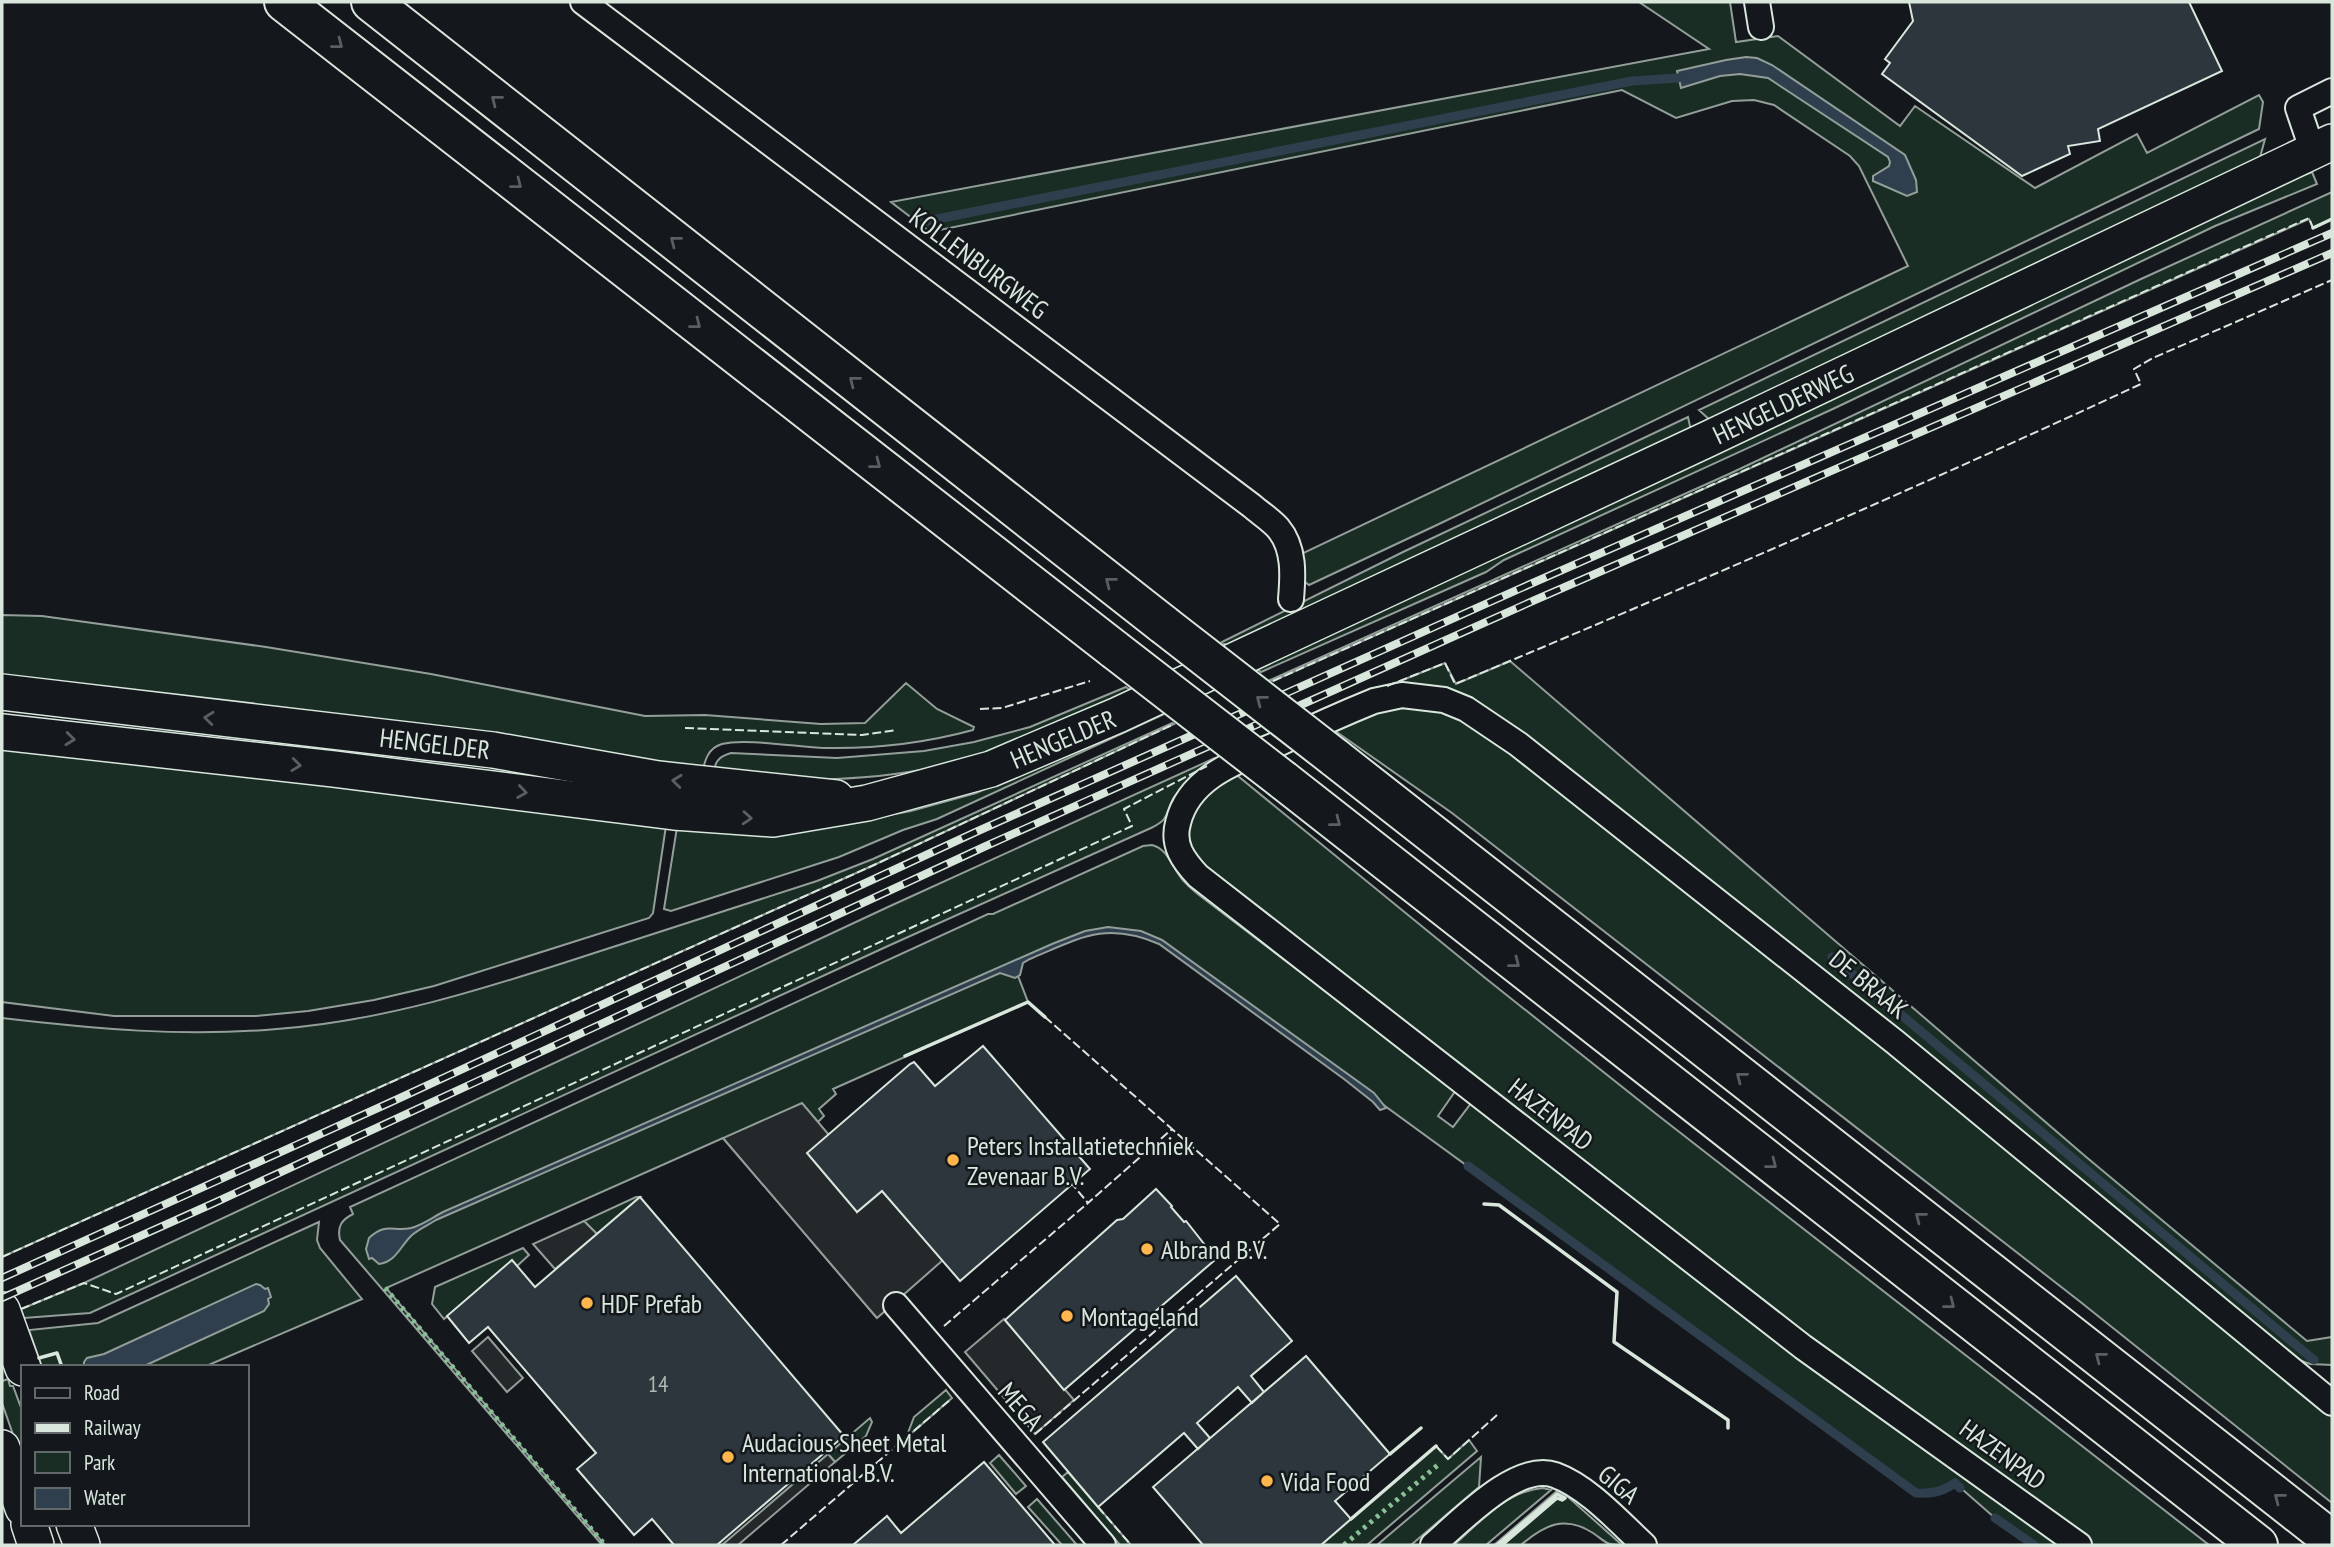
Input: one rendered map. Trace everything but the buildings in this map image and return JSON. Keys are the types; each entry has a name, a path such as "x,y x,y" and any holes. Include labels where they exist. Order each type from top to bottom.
{"highway":[{"path":"284,2 1283,780 2258,1545"},
{"path":"370,2 2332,1540"}],"main road":[{"name":"HENGELDERWEG","path":"1252,652 2322,147"},
{"name":"HENGELDER","path":"2,732 334,769 674,812 773,819 867,803 991,769 1118,715 1252,652"},
{"name":"HENGELDER","path":"2,692 492,750 658,779 820,795 867,803"},
{"path":"2,1310 22,1365"},
{"path":"2,1448 21,1502"},
{"path":"30,1526 36,1545"},
{"path":"75,1526 82,1545"}],"street":[{"name":"KOLLENBURGWEG","path":"583,2 1279,529 1289,548 1293,569 1291,599"},
{"path":"1757,2 1761,27"},
{"name":"HENGELDERWEG","path":"2322,147 2298,108 2332,91"},
{"name":"DE BRAAK","path":"1335,717 1390,696 1415,695 1444,700 1466,709 1490,724 1895,1042 2330,1398"},
{"name":"HAZENPAD","path":"1335,717 1225,768 1189,796 1181,811 1176,831 1180,854 1187,865 1258,924 1803,1347 2079,1545"},
{"name":"MEGA","path":"896,1305 1102,1545"},
{"name":"GIGA","path":"1433,1545 1492,1494 1521,1477 1552,1473 1582,1490 1644,1545"}],"green space":[{"path":"1639,2 1730,2 1736,42 1778,36 1900,126 1915,106 2035,188 2137,134 2147,153 2259,95 2263,102 2259,129 1309,585 1300,578 1299,555 1908,266 1859,166 1850,156 1774,105 1754,100 1732,101 1676,118 1622,90 930,232 891,202 1709,49"},
{"path":"2265,139 2259,161 1712,422 1699,410"},
{"path":"2312,172 2317,184 2215,226 1835,408 1504,560 1486,572 1261,672 1257,669 2257,194"},
{"path":"2332,192 2332,219 2313,228 2309,219 1273,681 1270,680 1729,474 2141,279"},
{"path":"1688,417 1691,431 1231,649 1222,642 1403,552"},
{"path":"2,615 42,616 266,647 431,674 645,716 705,715 821,724 865,723 906,683 937,709 974,727 973,730 918,742 880,746 824,748 732,742 717,746 710,752 702,773 2,682"},
{"path":"1510,661 2085,1156 2307,1341 2332,1337 2332,1365 2310,1364 2291,1357 1461,696 1315,715 1445,663 1456,684"},
{"path":"1126,687 1134,693 1020,742 949,764 861,778 803,780 714,777 717,761 731,753 837,758 924,751 974,742 1030,727"},
{"path":"1402,706 1461,715 1721,912 2332,1415 2332,1503 2078,1300 1452,813 1331,728 1375,710"},
{"path":"1158,712 1162,715 937,819 839,857 671,911 664,909 678,821 852,822 911,811 976,793"},
{"path":"1174,724 874,865 2,1257 2,1018 139,1031 242,1031 317,1025 433,1002 817,881 873,859"},
{"path":"2,742 667,819 653,913 649,918 434,986 308,1011 256,1016 114,1016 2,1002"},
{"path":"1215,758 1223,763 1183,787 1173,799 1164,819 1151,828 90,1313 24,1318 21,1309 84,1283 888,907"},
{"path":"1233,772 1655,1113 2209,1545 2089,1545 1885,1399 1190,857 1187,819 1194,803"},
{"path":"1152,845 1166,854 1182,879 1199,895 1456,1090 1438,1116 1453,1127 1472,1102 2069,1545 2034,1545 1995,1518 1955,1483 1936,1492 1916,1493 1157,940 1129,930 1100,929 1013,963 1028,1002 833,1089 836,1094 819,1109 824,1116 818,1122 803,1105 877,1318 723,1138 386,1288 605,1545 602,1545 340,1240 341,1224 353,1214 350,1207 988,914 1143,846"},
{"path":"640,1197 597,1234 584,1221"},
{"path":"319,1222 317,1240 320,1248 362,1299 209,1365 41,1365 29,1330 98,1323"},
{"path":"523,1248 529,1255 517,1266 512,1261 444,1319 432,1304 435,1287"},
{"path":"8,1379 21,1408 21,1457 2,1403 2,1381"},
{"path":"946,1390 952,1398 906,1438 914,1417"},
{"path":"870,1418 872,1422 866,1436 835,1462 828,1454"},
{"path":"1469,1440 1477,1451 1367,1545 1321,1545 1436,1446 1448,1459"},
{"path":"999,1455 1026,1486 1016,1494 990,1463"},
{"path":"1481,1457 1479,1487 1411,1545 1377,1545"},
{"path":"1068,1472 1131,1545 1120,1545 1062,1477"},
{"path":"1530,1490 1551,1490 1486,1545 1454,1545 1505,1501"},
{"path":"1557,1491 1567,1496 1622,1545 1609,1544 1582,1527 1563,1523 1537,1532 1521,1545 1502,1545 1557,1498 1564,1498 1557,1494 1494,1545"},
{"path":"1037,1499 1077,1545 1062,1545 1028,1507"}],"shaded area":[{"path":"802,1103 829,1135 857,1212 882,1191 943,1260 877,1318 723,1138"},
{"path":"584,1221 597,1234 555,1269 533,1244"},
{"path":"1004,1319 1074,1400 1035,1434 965,1352"},
{"path":"488,1337 523,1378 507,1392 472,1351"},
{"path":"828,1454 835,1462 738,1545 722,1545"}],"water":[{"path":"1746,57 1757,58 1772,65 1905,155 1916,180 1917,192 1907,196 1873,181 1873,176 1889,166 1888,157 1768,78 1740,74 1720,76 1681,88 1677,71"},
{"path":"1108,927 1141,931 1162,940 1374,1093 1386,1108 1380,1110 1344,1079 1159,944 1123,934 1093,935 1030,959 1023,963 1020,975 1015,978 1000,973 436,1220 412,1235 394,1257 385,1263 379,1264 372,1258 369,1259 366,1249 369,1238 380,1230 405,1229 420,1225 443,1212 1052,944 1085,931"},
{"path":"256,1284 268,1288 271,1297 264,1311 146,1365 84,1365 87,1358 104,1354"}],"waterway":[{"path":"917,223 1632,81 1678,78"},
{"path":"1832,957 2314,1360"},
{"path":"1468,1166 1916,1493 1936,1492 1955,1483 1960,1488"},
{"path":"1995,1518 2034,1545"}],"railway":[{"path":"2,1278 978,831 1528,585 2332,233"},
{"path":"2,1298 214,1203 986,846 1535,600 2332,253"}],"hedge":[{"path":"385,1288 605,1545"},
{"path":"1344,1545 1439,1464"}],"fence":[{"path":"1273,681 2309,218 2313,228"},
{"path":"1387,686 1445,663 1455,684 1713,575 2141,384 2134,369 2153,358 2332,280"},
{"path":"980,709 1002,708 1090,681"},
{"path":"2,1257 874,865 1174,724"},
{"path":"685,728 862,735 897,730"},
{"path":"21,1309 84,1283 116,1294 1132,826 1124,809 1207,766"},
{"path":"1045,1017 1172,1129 1088,1203 1072,1184"},
{"path":"1035,1434 1280,1224 1172,1129"},
{"path":"944,1326 1088,1203"},
{"path":"781,1545 951,1399"},
{"path":"1436,1446 1448,1459 1497,1415"},
{"path":"1098,1507 1131,1545"}],"wall":[{"path":"2313,228 2332,219"},
{"path":"905,1056 1028,1002 1045,1017"},
{"path":"1484,1204 1499,1205 1617,1292 1614,1342 1728,1420 1728,1428"},
{"path":"39,1358 57,1353 61,1365"},
{"path":"1390,1454 1421,1428"},
{"path":"1351,1519 1436,1446"},
{"path":"1497,1545 1557,1494 1565,1498 1557,1498 1502,1545"}],"place":[{"name":"Peters Installatietechniek Zevenaar B.V.","path":"953,1160"},
{"name":"Albrand B.V.","path":"1147,1249"},
{"name":"HDF Prefab","path":"587,1303"},
{"name":"Montageland","path":"1067,1316"},
{"name":"Audacious Sheet Metal International B.V.","path":"728,1457"},
{"name":"Vida Food","path":"1267,1481"}]}
